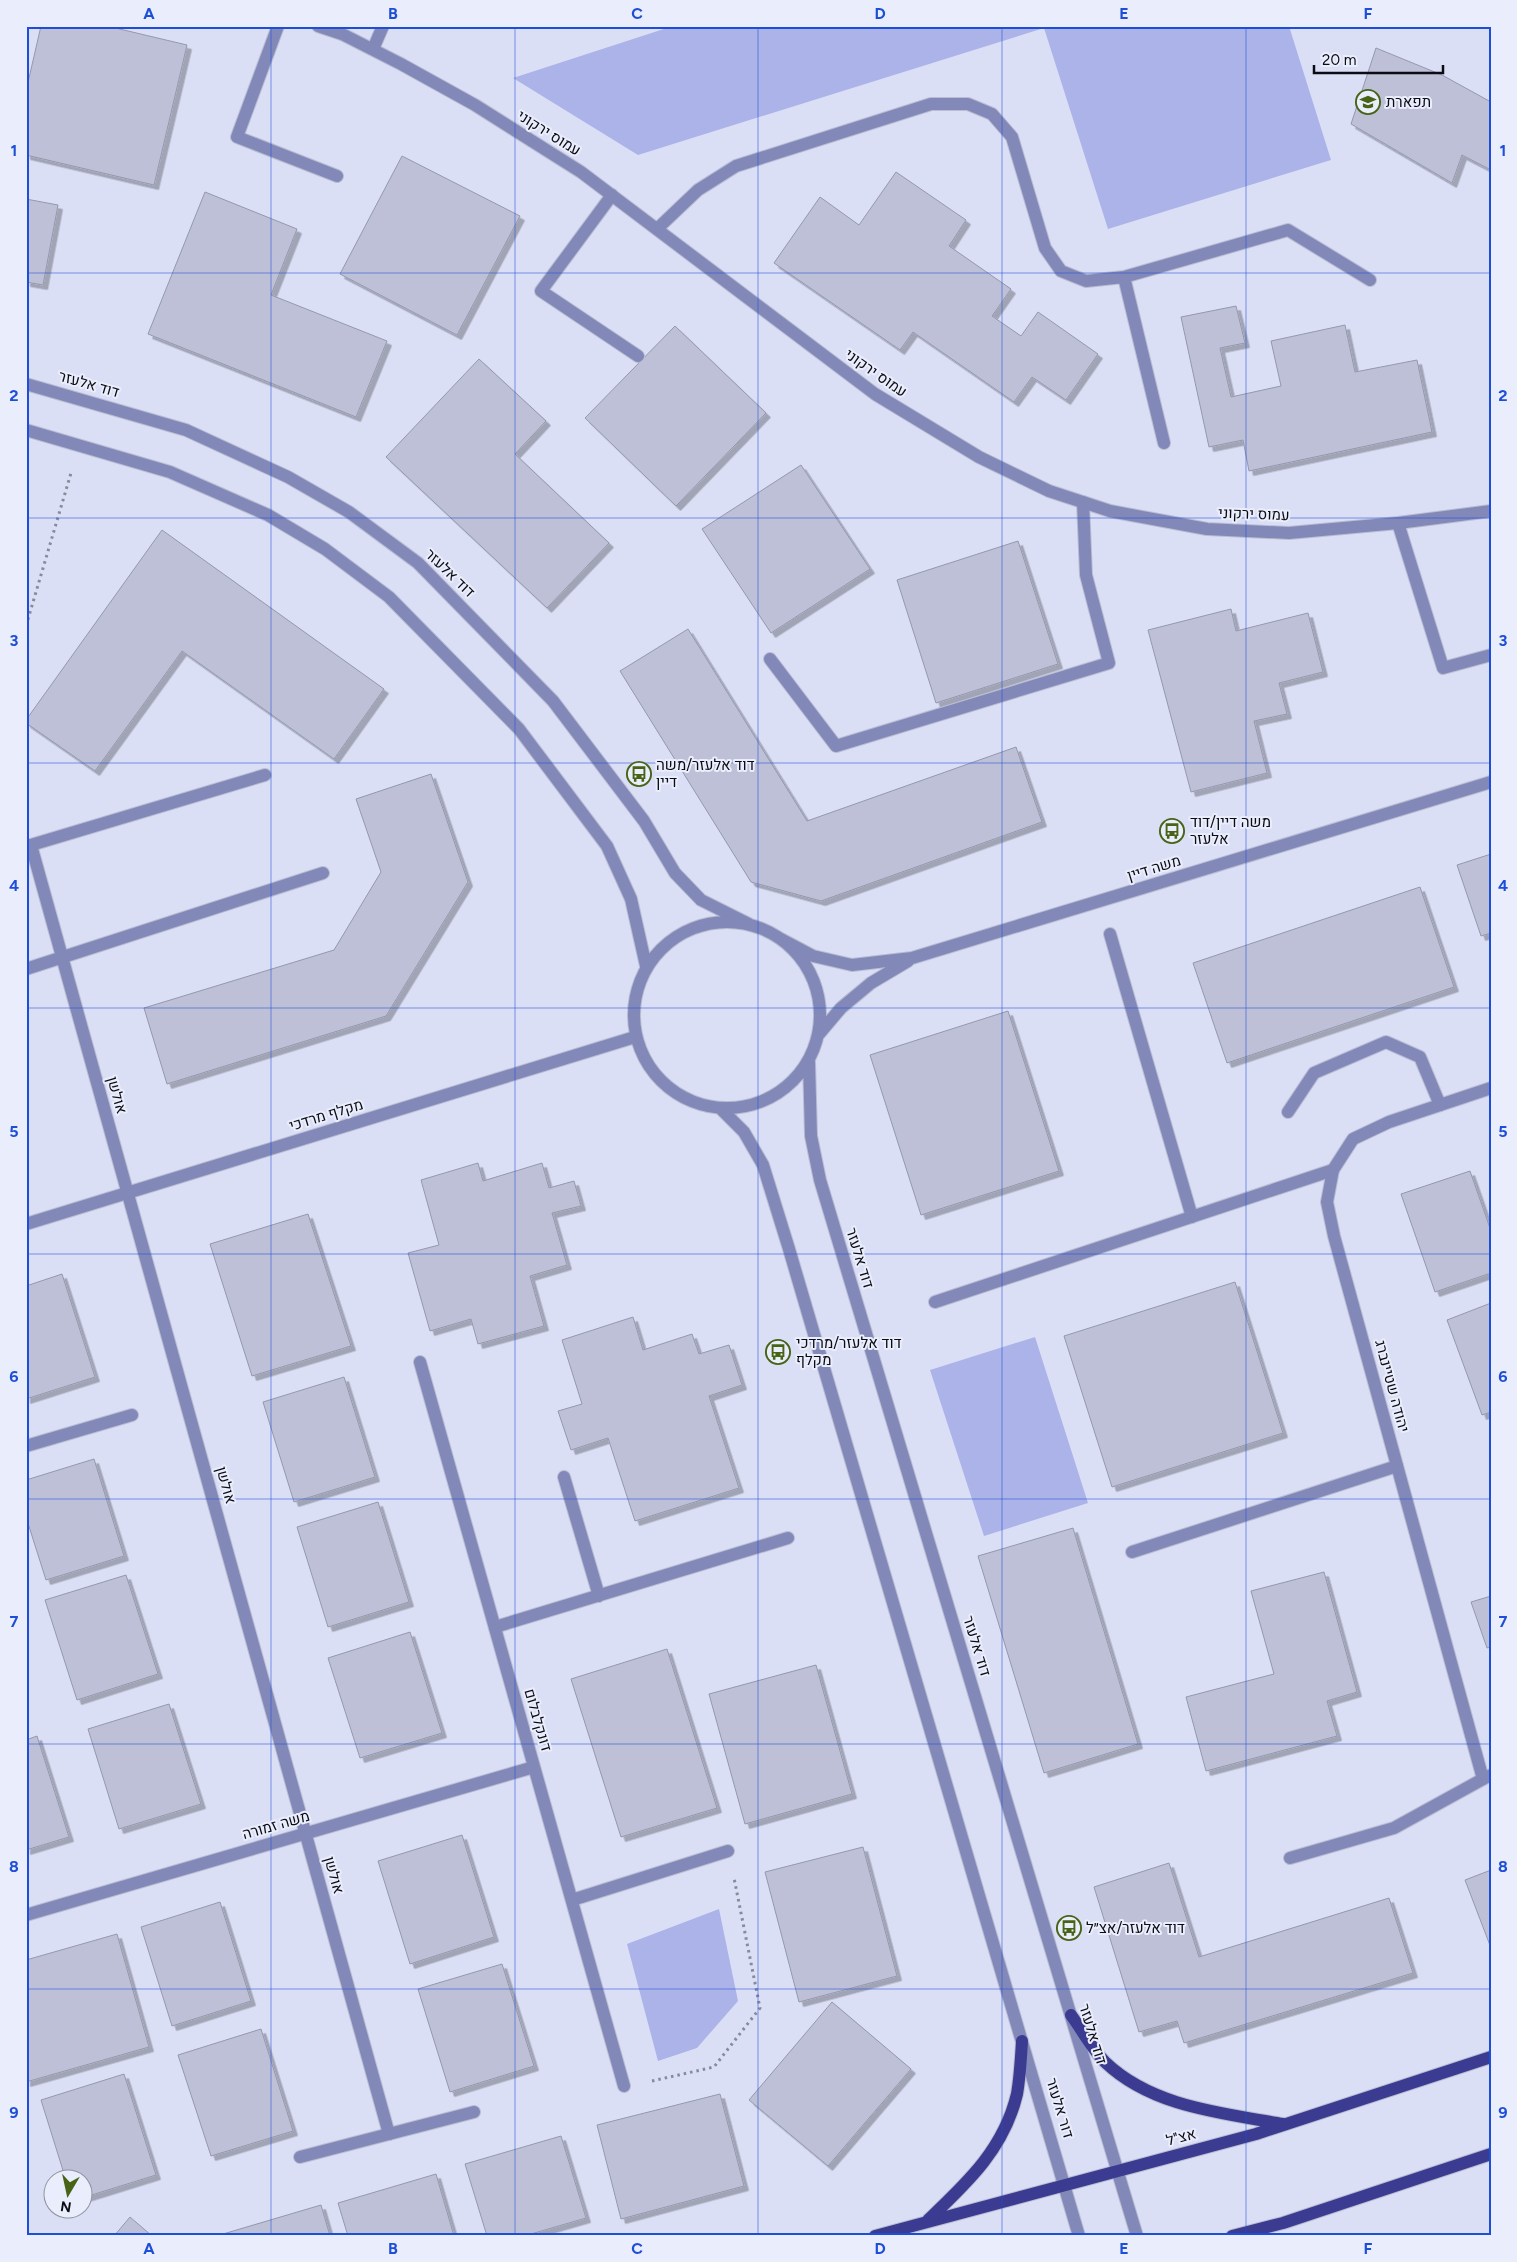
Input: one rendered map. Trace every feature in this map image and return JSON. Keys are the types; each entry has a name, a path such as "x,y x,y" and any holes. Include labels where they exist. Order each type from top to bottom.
{"main road":[{"path":"1071,2016 1105,2061 1144,2091 1204,2110 1286,2125"},
{"path":"928,2220 974,2176 999,2141 1016,2094 1022,2041"},
{"name":"אצ\"ל","path":"875,2236 928,2220 1286,2125 1491,2057"},
{"path":"1232,2236 1260,2232 1491,2154"}],"street":[{"path":"278,26 237,137 337,176"},
{"name":"עמוס ירקוני","path":"318,26 342,34 373,49 475,105 581,172 875,394 979,457 1049,491 1110,511 1207,529 1289,533 1398,523 1491,511"},
{"path":"373,49 383,26"},
{"path":"657,229 698,190 736,166 931,104 968,104 992,114 1012,137 1045,248 1061,271 1086,281 1124,277 1288,230 1370,280"},
{"path":"612,195 541,291 638,356"},
{"path":"1124,277 1164,443"},
{"name":"דוד אלעזר","path":"26,384 186,430 288,477 349,512 418,563 553,701 644,822 675,873 701,900 779,938"},
{"path":"26,430 170,472 268,516 325,549 389,597 519,730 607,846 631,899 646,966"},
{"path":"770,659 836,746 1109,663 1086,575 1083,502"},
{"path":"1398,523 1443,668 1491,655"},
{"name":"אולשן","path":"265,774 31,845 389,2134"},
{"name":"משה דיין","path":"779,938 813,956 852,965 912,958 1491,782"},
{"path":"26,969 322,873"},
{"path":"749,924 720,922 691,929 665,944 646,966 636,989 632,1013 635,1037 646,1065 666,1087 692,1102 721,1109 747,1107 772,1098 793,1082 809,1062 819,1034 820,1007 814,980 800,956 779,938"},
{"path":"1110,934 1192,1217"},
{"name":"משה דיין","path":"819,1034 841,1008 871,983 912,958"},
{"name":"מקלף מרדכי","path":"26,1224 635,1037"},
{"path":"1288,1112 1314,1073 1386,1042 1420,1057 1440,1104"},
{"name":"דוד אלעזר","path":"809,1062 811,1136 820,1180 1137,2236"},
{"name":"יהודה שטיינברג","path":"1487,1777 1397,1466 1334,1236 1327,1202 1333,1170 1354,1139 1389,1122 1491,1088"},
{"path":"721,1109 744,1132 763,1165 1022,2041"},
{"path":"935,1302 1333,1170"},
{"name":"דונקלבלום","path":"420,1362 624,2086"},
{"path":"26,1446 132,1415"},
{"path":"1132,1552 1397,1466"},
{"path":"564,1477 599,1596"},
{"path":"495,1627 788,1538"},
{"name":"משה זמורה","path":"26,1915 534,1767"},
{"path":"1290,1858 1394,1828 1487,1777"},
{"path":"572,1900 728,1851"},
{"name":"דור אלעזר","path":"1022,2041 1066,2184 1079,2236"},
{"path":"300,2157 474,2112"}],"path":[{"path":"26,626 79,444"},
{"path":"624,2086 714,2067 760,2008 728,1851"}],"shaded area":[{"path":"673,26 1289,26 1331,160 1108,229 1044,28 638,155 513,78"},
{"path":"1035,1337 1088,1503 984,1536 930,1370"},
{"path":"719,1909 738,2001 697,2048 658,2061 627,1944"}],"building":[{"path":"41,26 107,26 187,45 154,185 26,155 26,91"},
{"path":"1376,48 1442,75 1491,102 1491,170 1462,155 1452,183 1351,124"},
{"path":"402,156 520,216 457,335 340,274"},
{"path":"896,172 966,220 949,246 1011,289 992,316 1021,336 1038,312 1098,354 1066,400 1032,377 1014,402 913,332 900,350 774,263 820,197 859,225"},
{"path":"205,192 297,229 271,295 387,341 356,417 148,334"},
{"path":"26,199 58,205 43,285 26,282"},
{"path":"1236,306 1245,343 1220,348 1231,397 1281,386 1271,341 1345,325 1355,372 1417,360 1432,432 1249,471 1243,440 1209,447 1181,317"},
{"path":"675,326 766,413 676,506 585,418"},
{"path":"479,359 546,421 515,454 609,543 547,608 386,457"},
{"path":"801,465 870,569 771,633 702,529"},
{"path":"162,530 384,689 334,759 182,651 95,771 26,723 26,720"},
{"path":"1018,541 1058,664 936,703 897,580"},
{"path":"1231,609 1236,631 1308,613 1323,672 1279,683 1287,714 1254,721 1267,773 1191,792 1148,630"},
{"path":"688,629 807,821 1016,747 1042,822 821,901 751,882 620,671"},
{"path":"431,774 468,882 386,1016 167,1084 144,1008 334,950 381,872 356,799"},
{"path":"1491,854 1491,933 1481,936 1457,865"},
{"path":"1420,887 1454,987 1227,1063 1193,963"},
{"path":"1008,1011 1059,1171 921,1215 870,1055"},
{"path":"478,1163 483,1181 542,1163 549,1188 574,1181 581,1206 552,1213 567,1265 530,1276 544,1326 478,1344 471,1319 430,1331 408,1253 439,1245 421,1180"},
{"path":"1470,1171 1491,1231 1491,1273 1435,1292 1401,1194"},
{"path":"308,1214 351,1346 252,1376 210,1244"},
{"path":"62,1274 95,1377 26,1399 26,1286"},
{"path":"1235,1282 1283,1433 1112,1487 1064,1336"},
{"path":"1491,1303 1491,1412 1482,1415 1447,1320"},
{"path":"633,1317 643,1350 692,1334 699,1354 729,1345 742,1385 709,1396 739,1488 635,1521 608,1438 571,1450 558,1411 582,1404 562,1340"},
{"path":"344,1377 375,1477 294,1502 263,1402"},
{"path":"94,1459 124,1556 46,1580 26,1517 26,1480"},
{"path":"378,1502 409,1602 328,1627 297,1527"},
{"path":"1073,1528 1138,1744 1044,1773 978,1556"},
{"path":"1324,1572 1357,1692 1327,1701 1337,1736 1206,1771 1186,1697 1274,1674 1251,1591"},
{"path":"126,1575 158,1674 77,1700 45,1600"},
{"path":"1491,1596 1491,1647 1487,1648 1471,1602"},
{"path":"410,1632 442,1733 360,1758 328,1658"},
{"path":"667,1649 717,1808 621,1837 571,1679"},
{"path":"816,1665 852,1794 745,1824 709,1694"},
{"path":"169,1704 201,1804 119,1829 88,1729"},
{"path":"37,1736 69,1837 26,1850 26,1740"},
{"path":"462,1835 494,1937 410,1964 378,1861"},
{"path":"863,1847 897,1976 799,2002 765,1872"},
{"path":"1169,1863 1199,1957 1389,1898 1413,1973 1184,2043 1177,2021 1139,2032 1094,1887"},
{"path":"1491,1870 1491,1948 1465,1880"},
{"path":"220,1902 251,2001 172,2026 141,1927"},
{"path":"117,1934 149,2047 26,2082 26,1960"},
{"path":"502,1964 534,2066 450,2092 418,1989"},
{"path":"832,2002 911,2069 828,2166 749,2100"},
{"path":"261,2029 293,2131 211,2156 178,2055"},
{"path":"124,2074 156,2175 92,2195 92,2170 63,2170 41,2100"},
{"path":"720,2094 744,2186 621,2219 597,2125"},
{"path":"561,2136 586,2218 524,2236 487,2236 465,2164"},
{"path":"436,2174 454,2236 348,2236 338,2203"},
{"path":"321,2205 330,2236 224,2236 223,2234"},
{"path":"130,2217 152,2236 114,2236"}],"place":[{"name":"תפארת","path":"1368,102"},
{"name":"דוד אלעזר/משה דיין","path":"639,774"},
{"name":"משה דיין/דוד אלעזר","path":"1172,831"},
{"name":"דוד אלעזר/מרדכי מקלף","path":"778,1352"},
{"name":"דוד אלעזר/אצ״ל","path":"1069,1928"}]}
